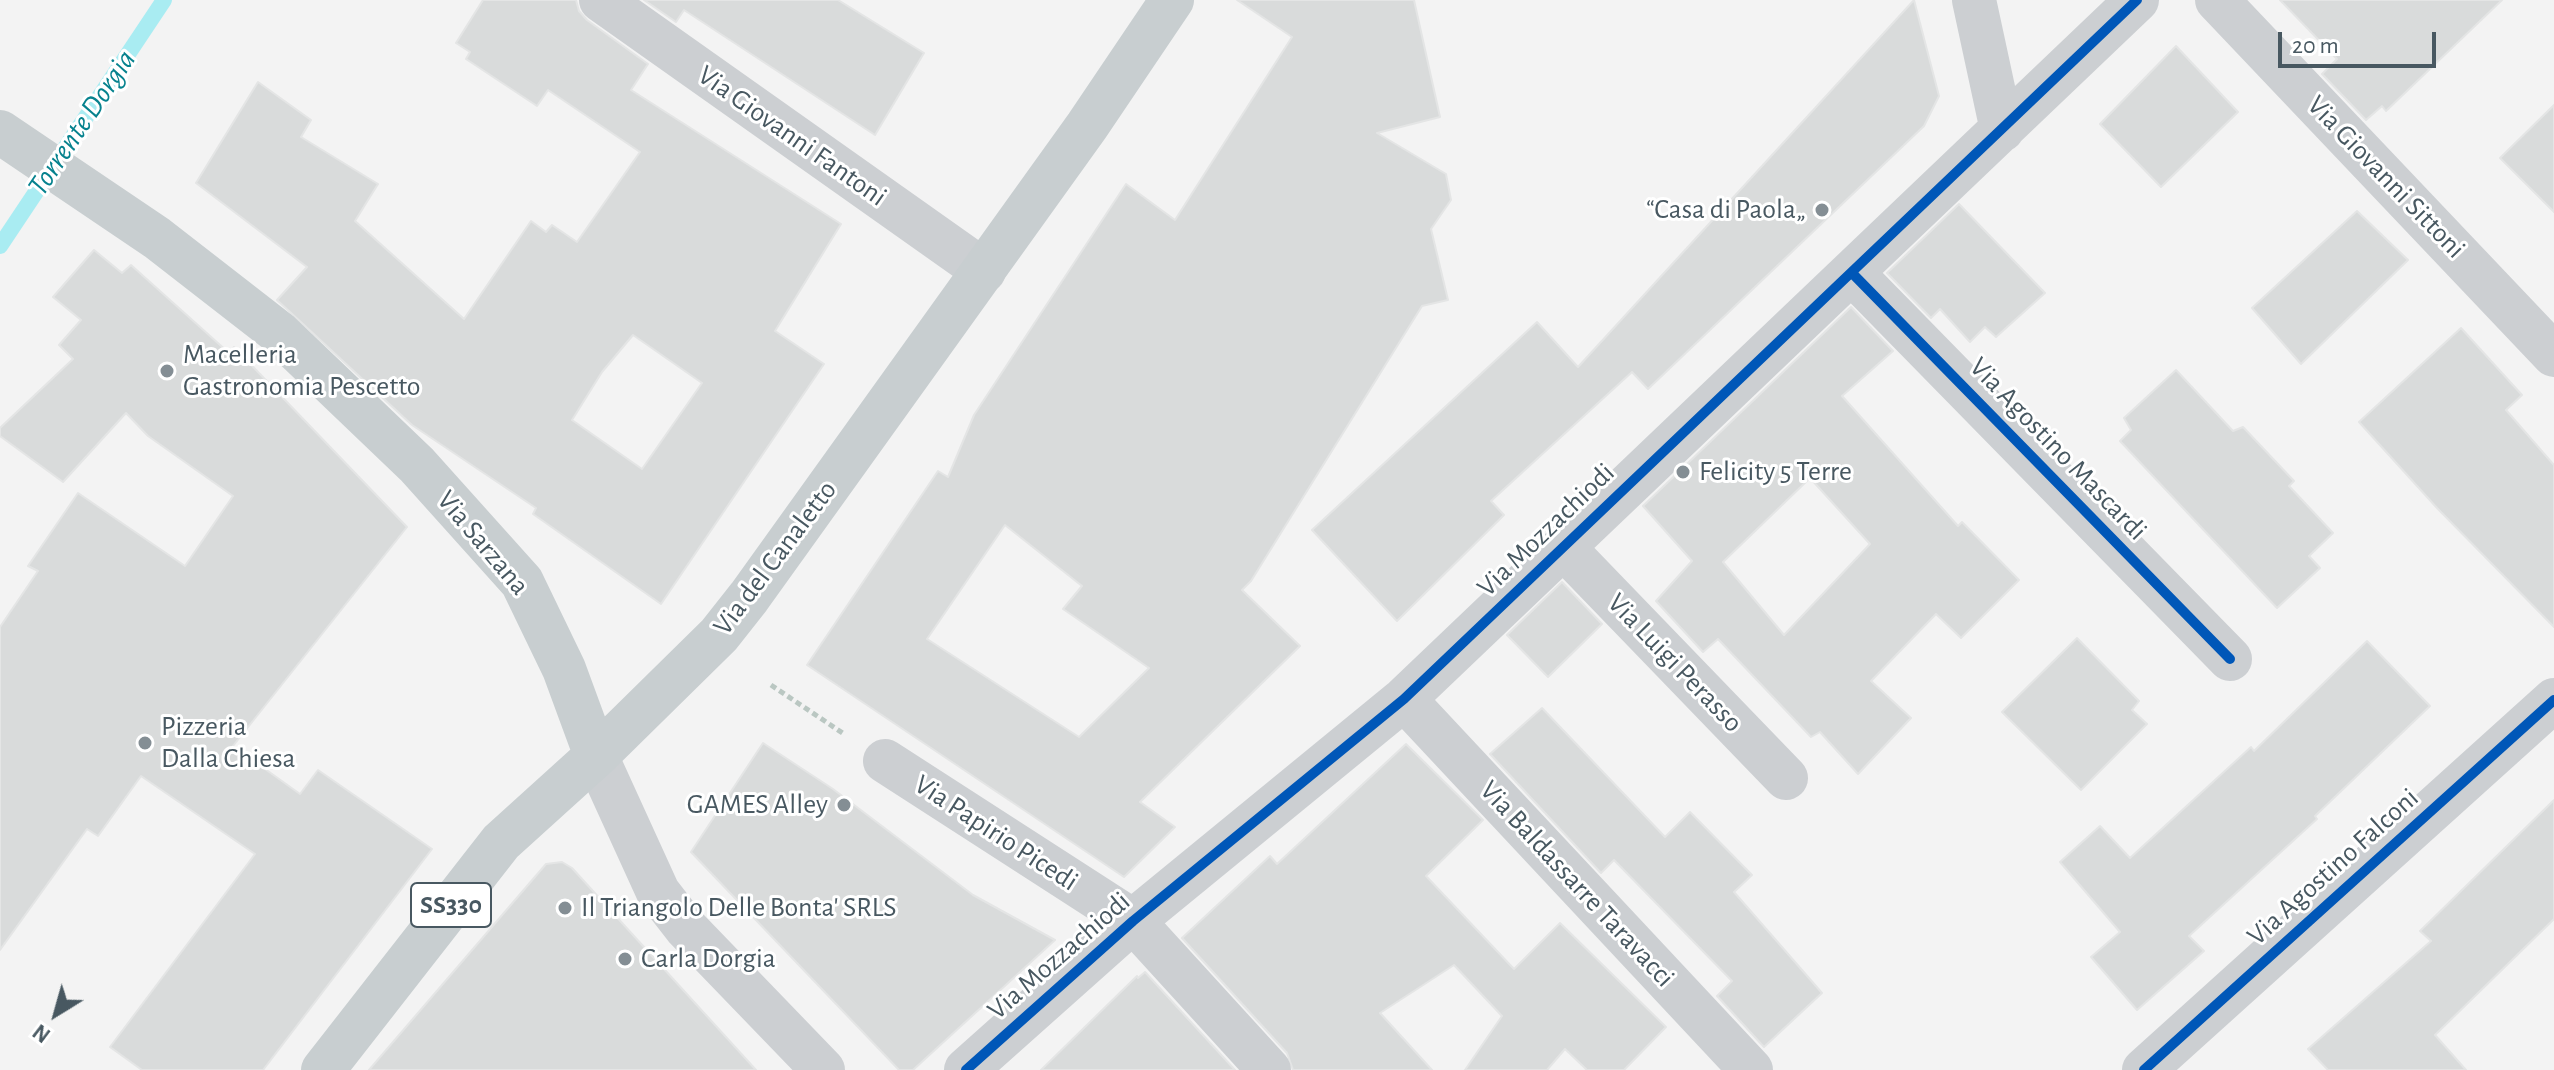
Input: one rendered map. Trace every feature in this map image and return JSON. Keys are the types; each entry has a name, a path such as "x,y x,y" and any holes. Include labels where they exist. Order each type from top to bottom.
{"main road":[{"name":"Via del Canaletto","path":"323,1070 501,842 596,756 719,635 984,271 1172,0"},
{"name":"Via Sarzana","path":"0,132 157,238 278,332 417,465 522,582 564,669 596,756"}],"street":[{"name":"Via Giovanni Fantoni","path":"601,0 984,271"},
{"path":"1974,0 2002,130"},
{"name":"Via Mozzachiodi","path":"966,1070 1133,921 1404,699 2137,0"},
{"name":"Via Giovanni Sittoni","path":"2217,0 2554,355"},
{"name":"Via Agostino Mascardi","path":"1852,273 2230,659"},
{"name":"Via Luigi Perasso","path":"1563,547 1786,778"},
{"name":"Via Baldassarre Taravacci","path":"1404,699 1751,1070"},
{"name":"Via Agostino Falconi","path":"2144,1070 2554,700"},
{"name":"Via Sarzana","path":"596,756 658,892 686,928 823,1070"},
{"name":"Via Papirio Picedi","path":"885,761 1133,921 1269,1070"}],"building":[{"path":"483,0 576,0 579,11 587,20 648,64 631,90 841,224 775,331 824,364 661,604 533,514 536,508 412,425 277,300 307,267 196,183 258,82 311,120 301,137 378,184 355,221 464,319 531,221 546,232 552,225 577,242 640,152 548,90 537,106 466,59 470,52 456,43","holes":["633,335 702,383 642,469 572,420 602,372"]},
{"path":"644,0 838,0 924,53 875,135 684,10 676,22"},
{"path":"1237,0 1414,0 1440,117 1377,133 1446,174 1451,200 1431,229 1448,300 1422,306 1251,581 1242,590 1300,646 1140,802 1175,827 1124,877 807,665 938,471 948,477 974,415 1126,184 1175,220 1292,37","holes":["1005,525 1082,586 1063,609 1149,668 1079,737 927,639"]},
{"path":"1914,0 1939,96 1924,126 1648,389 1632,372 1491,501 1504,515 1397,621 1312,530 1537,322 1578,367"},
{"path":"2280,0 2502,0 2386,111 2382,106 2366,120 2322,74 2337,59"},
{"path":"2176,46 2238,112 2161,187 2100,124"},
{"path":"2554,105 2554,212 2500,158"},
{"path":"1959,204 2045,293 1996,337 1985,327 1970,342 1940,309 1931,318 1887,273"},
{"path":"2357,211 2408,260 2301,364 2252,308"},
{"path":"94,250 122,273 131,265 229,353 234,347 407,527 233,746 300,794 318,770 432,849 263,1070 142,1070 110,1047 255,854 141,776 98,836 87,829 0,950 0,627 38,571 28,566 78,493 185,566 233,496 148,436 126,413 63,482 0,436 0,428 73,359 59,345 81,320 53,297"},
{"path":"1851,307 1893,351 1842,396 1958,526 1962,522 2019,580 1961,638 1936,614 1871,681 1911,718 1858,774 1820,732 1811,737 1718,639 1703,652 1656,601 1692,561 1643,506","holes":["1810,478 1870,544 1784,635 1723,562"]},
{"path":"2461,328 2522,395 2506,410 2554,465 2554,627 2437,508 2359,422"},
{"path":"2176,370 2233,431 2243,427 2294,481 2289,486 2333,533 2309,556 2320,568 2277,608 2120,441 2131,430 2124,418"},
{"path":"1562,582 1602,624 1548,677 1507,635"},
{"path":"2077,638 2139,701 2132,710 2147,724 2081,790 2002,712"},
{"path":"2367,641 2430,706 2315,816 2317,819 2189,936 2204,951 2137,1010 2091,957 2120,932 2060,862 2100,826 2130,858 2251,747 2254,751"},
{"path":"1542,708 1665,837 1690,812 1752,875 1734,892 1822,993 1764,1047 1717,996 1732,981 1614,860 1601,873 1490,754"},
{"path":"763,743 833,789 973,895 1055,940 913,1070 899,1070 691,852"},
{"path":"1406,744 1483,820 1426,876 1514,969 1560,923 1666,1027 1624,1070 1587,1070 1565,1049 1547,1070 1465,1070 1502,1016 1454,965 1380,1013 1432,1070 1293,1070 1287,1053 1182,938 1270,856 1277,864"},
{"path":"2554,800 2554,919 2435,1035 2466,1070 2328,1070 2308,1049 2431,941 2420,931"},
{"path":"562,862 572,868 756,1070 369,1070 546,864"},
{"path":"1145,972 1235,1070 1041,1070 1137,976"}],"waterway":[{"name":"Torrente Dorgia","path":"0,246 164,0"}],"cycle path":[{"path":"966,1070 1133,921 1404,699 2137,0"},
{"path":"1852,273 2230,659"},
{"path":"2144,1070 2554,700"}],"place":[{"name":"“Casa di Paola„","path":"1822,210"},
{"name":"Macelleria Gastronomia Pescetto","path":"167,371"},
{"name":"Felicity 5 Terre","path":"1683,472"},
{"name":"Pizzeria Dalla Chiesa","path":"145,743"},
{"name":"GAMES Alley","path":"844,805"},
{"name":"Il Triangolo Delle Bonta' SRLS","path":"565,908"},
{"name":"Carla Dorgia","path":"625,959"}]}
